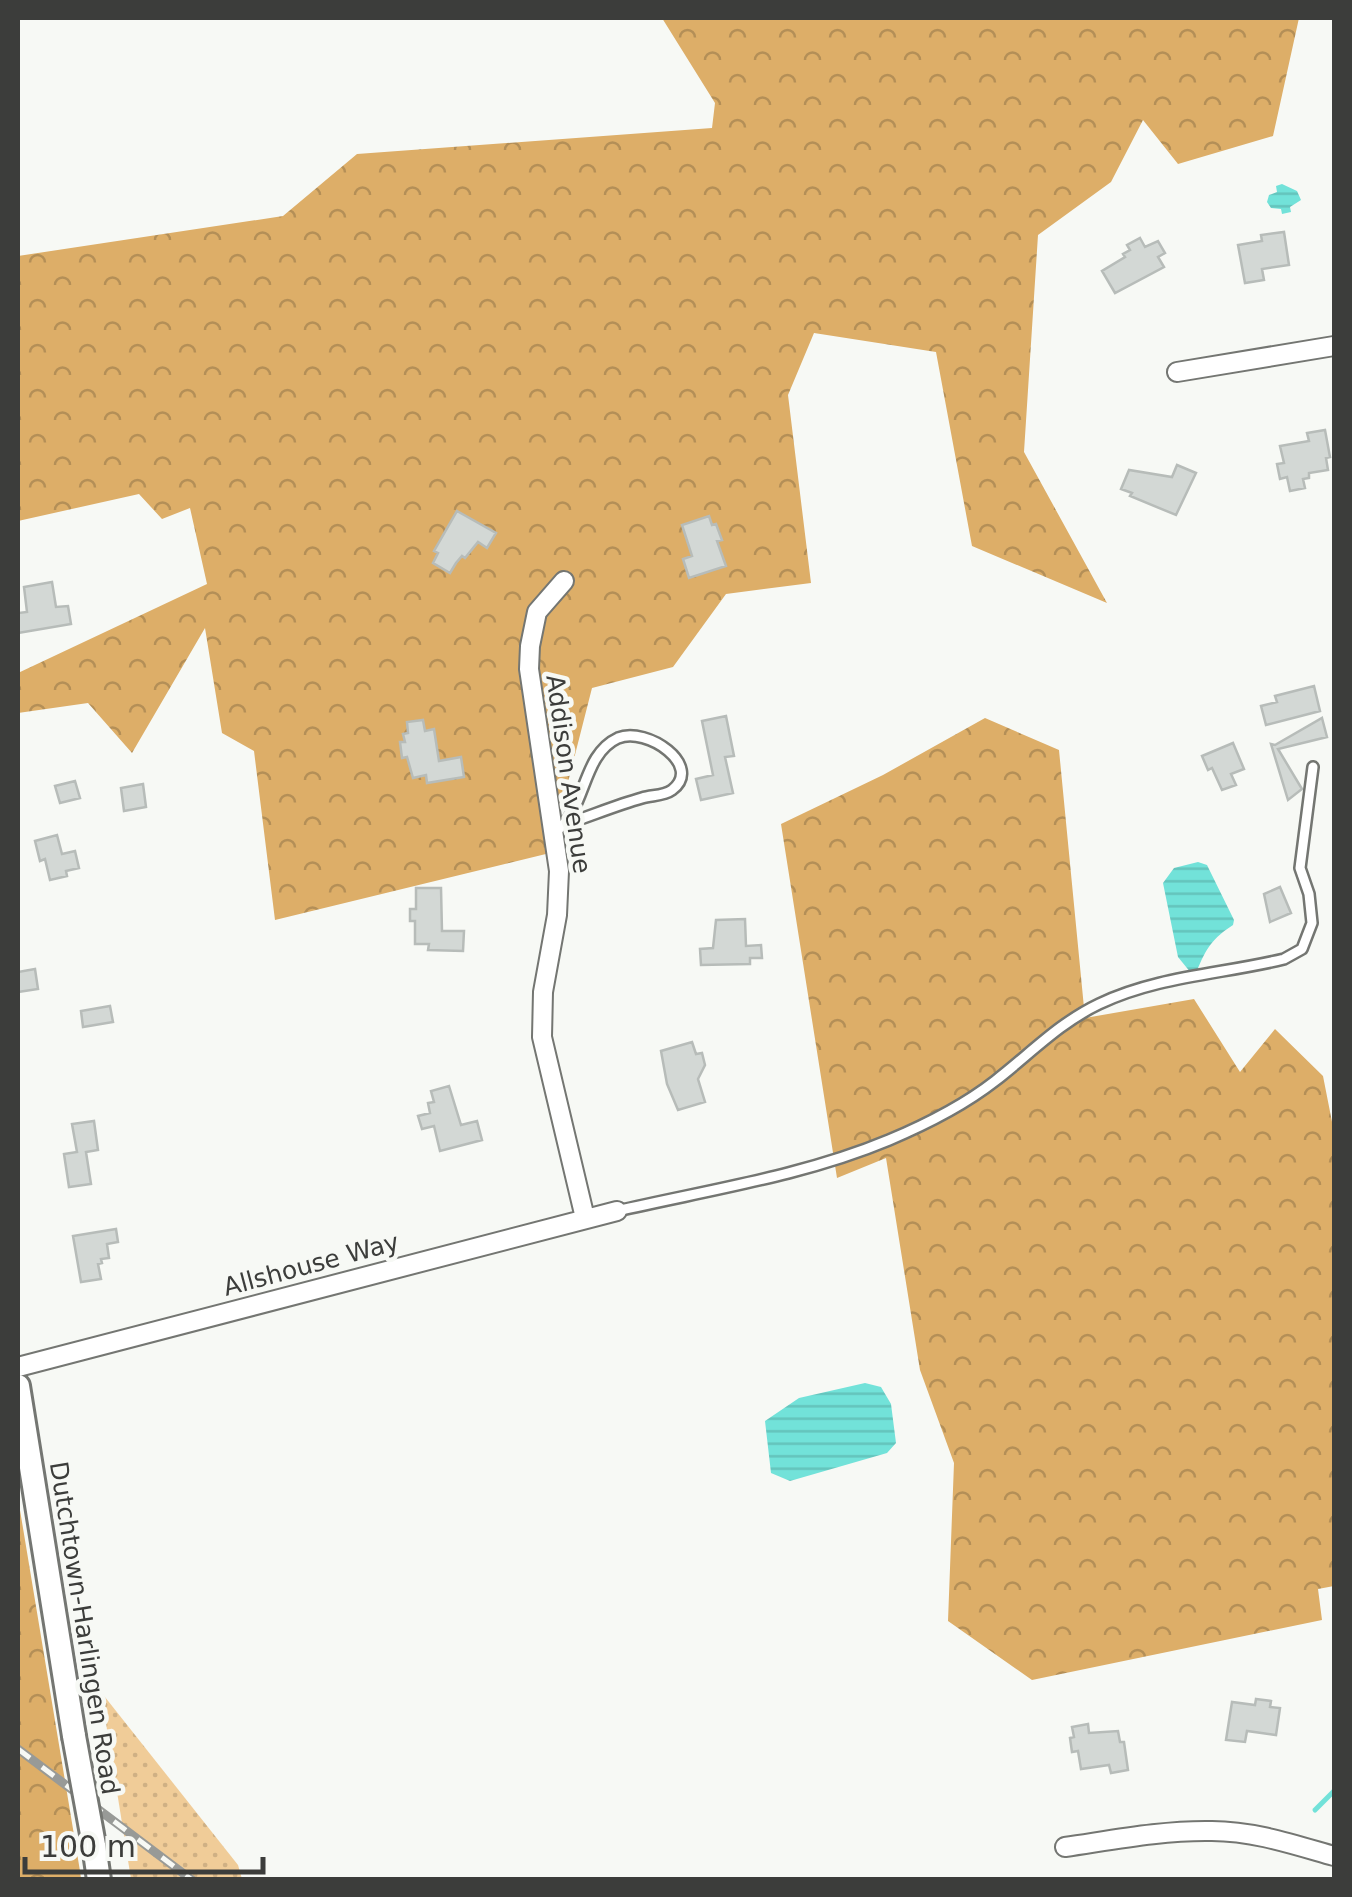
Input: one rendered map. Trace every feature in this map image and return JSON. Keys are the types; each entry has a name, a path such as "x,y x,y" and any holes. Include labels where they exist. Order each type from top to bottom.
{"street":[{"path":"1177,372 1334,346"},
{"name":"Addison Avenue","path":"564,580 537,612 529,670 561,828 559,894 543,992 542,1038 585,1218"},
{"name":"Allshouse Way","path":"18,1366 617,1211"},
{"name":"Dutchtown-Harlingen Road","path":"18,1386 99,1880"},
{"path":"1064,1847 1213,1830 1269,1838 1334,1856"}],"lane":[{"path":"621,736 657,740 678,763 680,776 669,793 642,798 561,828 603,748 621,736"},
{"path":"617,1211 810,1168 888,1140 951,1111 996,1080 1054,1030 1100,1004 1150,986 1284,959 1302,949 1312,922 1309,894 1300,868 1314,768"}],"shaded area":[{"path":"101,1692 238,1865 242,1879 131,1879"}],"green space":[{"path":"662,18 1299,18 1273,136 1178,164 1143,120 1111,182 1038,235 1024,452 1107,603 972,546 936,352 814,333 788,395 811,583 726,594 673,667 592,688 550,853 275,920 254,751 222,733 205,628 132,753 88,703 18,713 18,673 207,584 190,508 162,519 139,494 18,521 18,256 283,216 357,154 712,128 715,103"},
{"path":"985,718 1059,750 1085,1018 1194,999 1240,1072 1275,1029 1323,1076 1334,1132 1334,1586 1318,1589 1322,1620 1032,1680 948,1621 954,1463 920,1370 886,1158 837,1178 781,824 883,775"},
{"path":"18,1498 80,1871 81,1879 18,1879"}],"water":[{"path":"1282,184 1297,191 1301,200 1290,207 1291,212 1282,214 1281,209 1271,208 1267,202 1269,195 1277,192 1276,186"},
{"path":"1198,862 1207,865 1234,920 1211,944 1197,971 1191,973 1178,957 1163,883 1174,868"},
{"path":"865,1383 881,1387 891,1404 896,1443 887,1453 790,1481 771,1473 765,1421 799,1398"}],"building":[{"path":"1284,232 1289,265 1262,269 1264,280 1245,283 1238,245 1262,241 1261,235"},
{"path":"1140,238 1145,247 1158,241 1165,253 1158,257 1164,267 1115,293 1102,271 1125,257 1123,254 1130,250 1127,245"},
{"path":"1325,430 1328,470 1309,473 1309,478 1303,479 1305,488 1290,491 1287,477 1280,479 1277,464 1284,463 1280,446 1309,441 1307,433"},
{"path":"1177,465 1196,473 1176,515 1121,489 1129,470 1172,477"},
{"path":"457,511 496,533 487,548 478,542 450,573 433,563 438,553 434,551"},
{"path":"709,516 722,540 717,541 726,566 689,578 683,559 692,556 682,525"},
{"path":"52,582 56,607 68,606 71,624 18,633 18,613 27,612 24,587"},
{"path":"1314,686 1320,711 1266,725 1261,706 1277,702 1275,696"},
{"path":"726,716 734,756 725,757 733,793 701,800 696,779 713,775 702,721"},
{"path":"1322,718 1327,737 1278,749 1302,789 1288,800 1271,744"},
{"path":"423,720 425,731 434,729 439,761 461,757 464,777 427,783 426,775 413,778 407,757 402,758 400,742 405,742 407,722"},
{"path":"1233,743 1244,769 1231,774 1236,785 1222,790 1202,756"},
{"path":"75,781 80,798 60,803 55,786"},
{"path":"143,784 146,807 124,811 121,788"},
{"path":"57,835 62,854 75,851 79,868 50,880 35,841"},
{"path":"1280,887 1291,913 1270,922 1264,894"},
{"path":"416,888 441,888 442,931 464,931 463,951 428,950 429,944 415,944 415,921 410,921 410,909 416,909"},
{"path":"745,919 746,946 761,945 762,958 750,958 750,964 701,965 700,949 713,948 716,920"},
{"path":"35,969 38,989 18,992 18,972"},
{"path":"110,1006 113,1022 83,1027 81,1011"},
{"path":"692,1042 696,1054 702,1053 705,1065 698,1079 705,1102 678,1110 667,1084 661,1051"},
{"path":"449,1086 461,1125 477,1121 482,1140 440,1151 434,1126 422,1129 418,1116 430,1113 428,1103 434,1102 431,1091"},
{"path":"94,1121 98,1150 86,1152 91,1184 69,1187 64,1154 77,1152 72,1124"},
{"path":"116,1229 118,1242 107,1244 109,1258 98,1264 101,1279 81,1282 73,1236"},
{"path":"1256,1699 1271,1701 1270,1707 1280,1708 1276,1735 1247,1731 1245,1742 1226,1740 1232,1702 1255,1705"},
{"path":"1088,1724 1089,1733 1118,1731 1120,1742 1124,1742 1128,1770 1111,1773 1109,1765 1081,1769 1078,1751 1072,1752 1070,1738 1074,1737 1072,1727"}],"waterway":[{"path":"1315,1810 1334,1791"}],"railway":[{"path":"18,1749 192,1880"}]}
